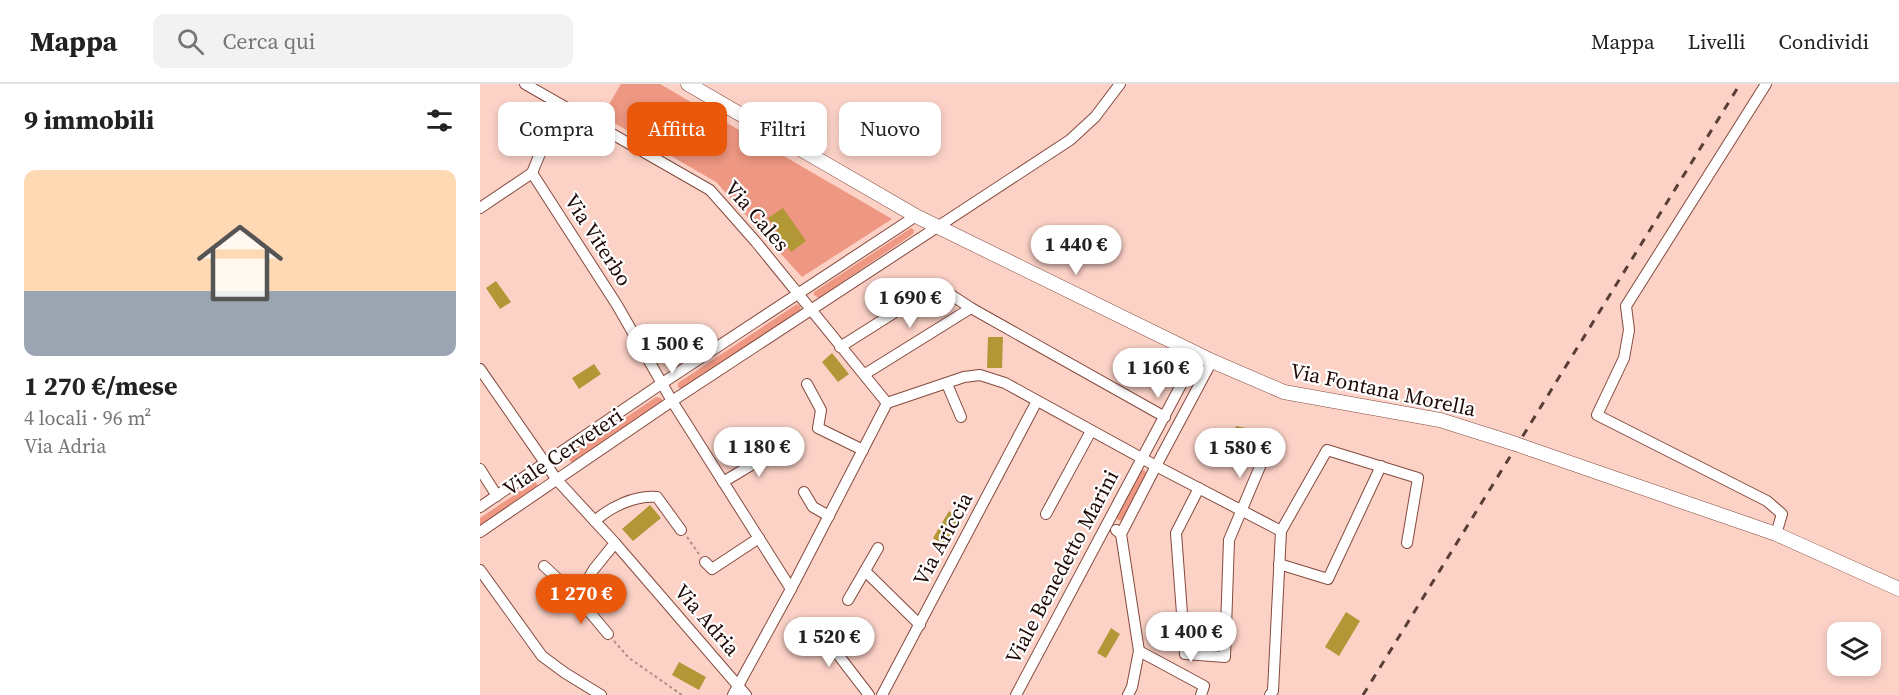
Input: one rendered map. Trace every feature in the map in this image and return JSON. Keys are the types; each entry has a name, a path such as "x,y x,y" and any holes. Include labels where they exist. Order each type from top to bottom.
{"street":[{"name":"Via Cales","path":"525,84 555,102"},
{"name":"Via Fontana Morella","path":"688,84 916,216 1212,361 1284,392 1440,420 1523,446 1776,534 1899,589"},
{"name":"Viale Cerveteri","path":"480,532 672,401 1070,140 1095,117 1120,84"},
{"path":"1766,84 1626,306 1629,330 1624,358 1597,415 1767,501 1782,514 1776,534"},
{"name":"Via Cales","path":"615,136 710,190 756,242 887,403"},
{"path":"480,208 532,173 539,156"},
{"name":"Via Viterbo","path":"532,173 617,305 661,384 791,589"},
{"name":"Viale Cerveteri","path":"480,507 661,384 916,216"},
{"path":"840,347 927,292 942,289 971,308 1165,417"},
{"path":"865,374 971,308"},
{"name":"Viale Benedetto Marini","path":"1016,695 1198,353"},
{"name":"Viale Benedetto Marini","path":"1121,534 1212,361"},
{"name":"Via Adria","path":"480,369 557,480 615,543 735,690 746,695"},
{"path":"735,690 791,589 887,403 964,377 980,375 1005,383 1281,531"},
{"path":"807,384 821,410 818,428 863,450"},
{"path":"947,384 961,417"},
{"name":"Via Ariccia","path":"882,695 1037,401"},
{"path":"1046,514 1091,431"},
{"path":"723,482 780,448"},
{"path":"1270,695 1273,691 1281,531 1327,450 1418,478 1407,543"},
{"path":"1199,488 1176,533 1185,654 1225,657 1229,540 1264,457"},
{"path":"1279,564 1328,579 1381,466"},
{"name":"Viale Cerveteri","path":"480,470 497,496"},
{"path":"804,492 813,507 829,516"},
{"path":"595,521 606,511 645,496 657,498 681,530"},
{"path":"1108,525 1121,534 1139,651 1132,687 1128,695"},
{"name":"Via Adria","path":"705,562 712,569 759,538"},
{"path":"577,597 594,569 615,543"},
{"path":"848,600 878,548"},
{"path":"544,566 577,597 608,634"},
{"path":"480,570 542,656 600,695"},
{"path":"865,571 920,625"},
{"path":"835,629 832,648 869,695"},
{"path":"1139,651 1204,686 1201,695"}],"path":[{"path":"681,530 705,562"},
{"path":"608,634 629,658 682,695"}],"shaded area":[{"path":"621,84 660,84 691,102 627,102 627,130 615,124 615,102 610,102"},
{"path":"727,123 739,130 739,156 784,156 892,219 802,277 716,182 671,156 727,156"},
{"path":"783,208 806,241 791,252 768,218"},
{"path":"911,228 914,230 913,234 819,298 814,295 814,292"},
{"path":"496,281 511,302 500,309 486,288"},
{"path":"797,304 801,311 683,390 678,387 678,383"},
{"path":"988,337 1003,337 1002,368 987,368"},
{"path":"832,353 849,374 838,382 822,362"},
{"path":"594,364 601,374 579,389 572,378"},
{"path":"656,397 661,398 663,402 574,463 570,461 571,455"},
{"path":"1236,426 1264,432 1261,444 1234,440"},
{"path":"1144,470 1148,475 1122,521 1118,520 1116,517 1139,471"},
{"path":"535,481 538,486 480,527 480,518"},
{"path":"650,505 661,518 633,541 622,529"},
{"path":"949,511 962,519 946,546 933,538"},
{"path":"1346,612 1360,621 1339,656 1325,647"},
{"path":"1111,628 1120,634 1106,658 1097,653"},
{"path":"679,662 706,677 699,690 672,675"}],"railway":[{"path":"1363,695 1740,84"}]}
